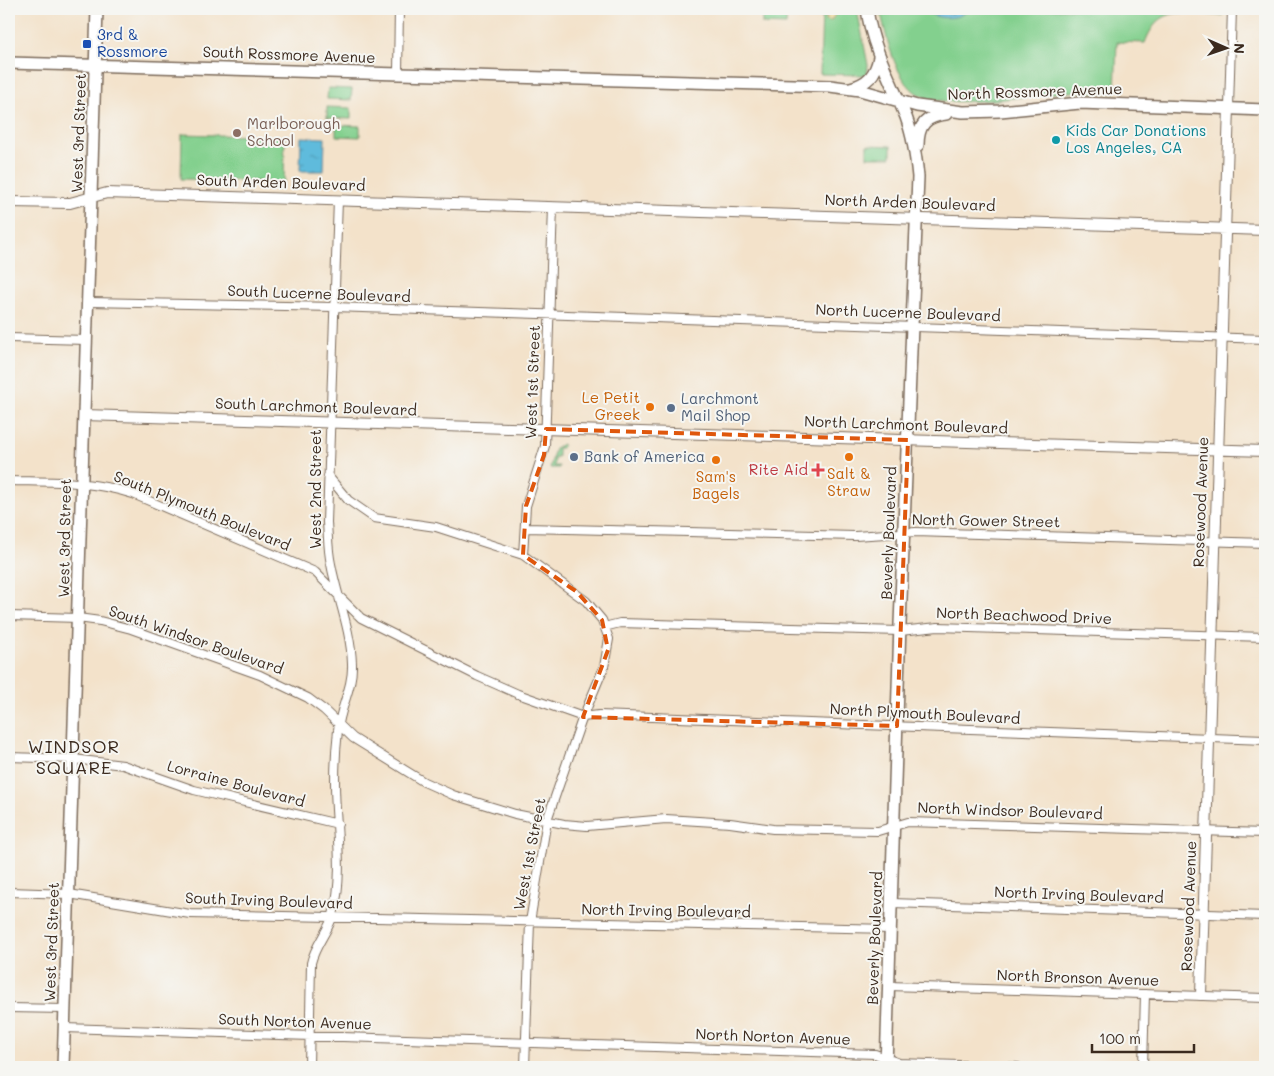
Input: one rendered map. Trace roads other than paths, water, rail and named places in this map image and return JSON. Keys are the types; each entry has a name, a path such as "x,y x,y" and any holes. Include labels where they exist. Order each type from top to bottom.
{"main road":[{"name":"West 3rd Street","path":"63,1067 97,9"},
{"name":"Beverly Boulevard","path":"867,9 873,41 912,137 918,177 900,631 886,1063"},
{"path":"850,88 864,83 870,78 875,72 879,58"},
{"name":"South Rossmore Avenue","path":"9,63 569,78"},
{"name":"North Rossmore Avenue","path":"569,78 850,88 929,108 963,112 1080,103 1229,107 1265,110"},
{"path":"918,177 918,137 922,124 932,116 963,112"}],"street":[{"path":"398,74 400,9"},
{"name":"Rosewood Avenue","path":"1201,995 1232,9"},
{"name":"South Arden Boulevard","path":"9,202 70,203 107,193 553,207"},
{"name":"West 2nd Street","path":"309,1067 311,963 314,949 333,916 338,874 338,824 334,784 338,726 350,690 352,665 348,631 330,562 327,522 338,200"},
{"name":"North Arden Boulevard","path":"553,207 1265,230"},
{"name":"West 1st Street","path":"523,555 526,506 544,455 553,207"},
{"name":"South Lucerne Boulevard","path":"89,302 334,307 549,315"},
{"name":"North Lucerne Boulevard","path":"549,315 1265,339"},
{"path":"9,338 87,340"},
{"name":"South Larchmont Boulevard","path":"84,416 546,429"},
{"name":"North Larchmont Boulevard","path":"546,429 1265,451"},
{"path":"328,476 348,500 374,518 436,527 523,555 577,592 594,609 604,627"},
{"name":"South Plymouth Boulevard","path":"9,481 81,482 108,486 133,494 315,572 350,608 372,624 518,694 583,717"},
{"name":"North Gower Street","path":"526,528 855,536 904,532 1265,543"},
{"name":"South Windsor Boulevard","path":"9,616 78,618 131,629 260,675 308,698 324,710 338,726 353,738 424,782 484,806 547,820"},
{"name":"North Beachwood Drive","path":"604,627 620,623 900,631 938,626 1265,637"},
{"name":"West 1st Street","path":"525,1067 530,922 547,820 583,717 604,667 609,639 604,627"},
{"name":"North Plymouth Boulevard","path":"583,717 599,715 897,726 928,729 1265,740"},
{"name":"Lorraine Boulevard","path":"9,757 73,759 124,765 194,790 338,824"},
{"name":"North Windsor Boulevard","path":"547,820 587,826 666,819 730,823 773,829 878,831 908,822 1265,833"},
{"name":"South Irving Boulevard","path":"9,892 69,894 190,914 530,922"},
{"name":"North Irving Boulevard","path":"892,903 1265,916"},
{"name":"North Irving Boulevard","path":"530,922 891,929"},
{"name":"North Bronson Avenue","path":"889,986 1265,998"},
{"path":"1143,1067 1146,994"},
{"path":"9,1008 65,1009"},
{"name":"South Norton Avenue","path":"64,1028 526,1042"},
{"name":"North Norton Avenue","path":"526,1042 875,1054 886,1063 1018,1067"}],"water":[{"path":"922,9 950,14 970,9 959,16 946,18 927,13"},
{"path":"301,137 325,138 324,171 300,171"}],"place":[{"name":"3rd & Rossmore","path":"87,44"},
{"name":"Marlborough School","path":"237,133"},
{"name":"Kids Car Donations Los Angeles, CA","path":"1056,140"},
{"name":"Le Petit Greek","path":"650,407"},
{"name":"Larchmont Mail Shop","path":"671,408"},
{"name":"Bank of America","path":"574,457"},
{"name":"Salt & Straw","path":"849,457"},
{"name":"Sam's Bagels","path":"716,460"},
{"name":"Rite Aid","path":"818,470"}],"district":[{"name":"WINDSOR SQUARE","path":"74,758"}]}
